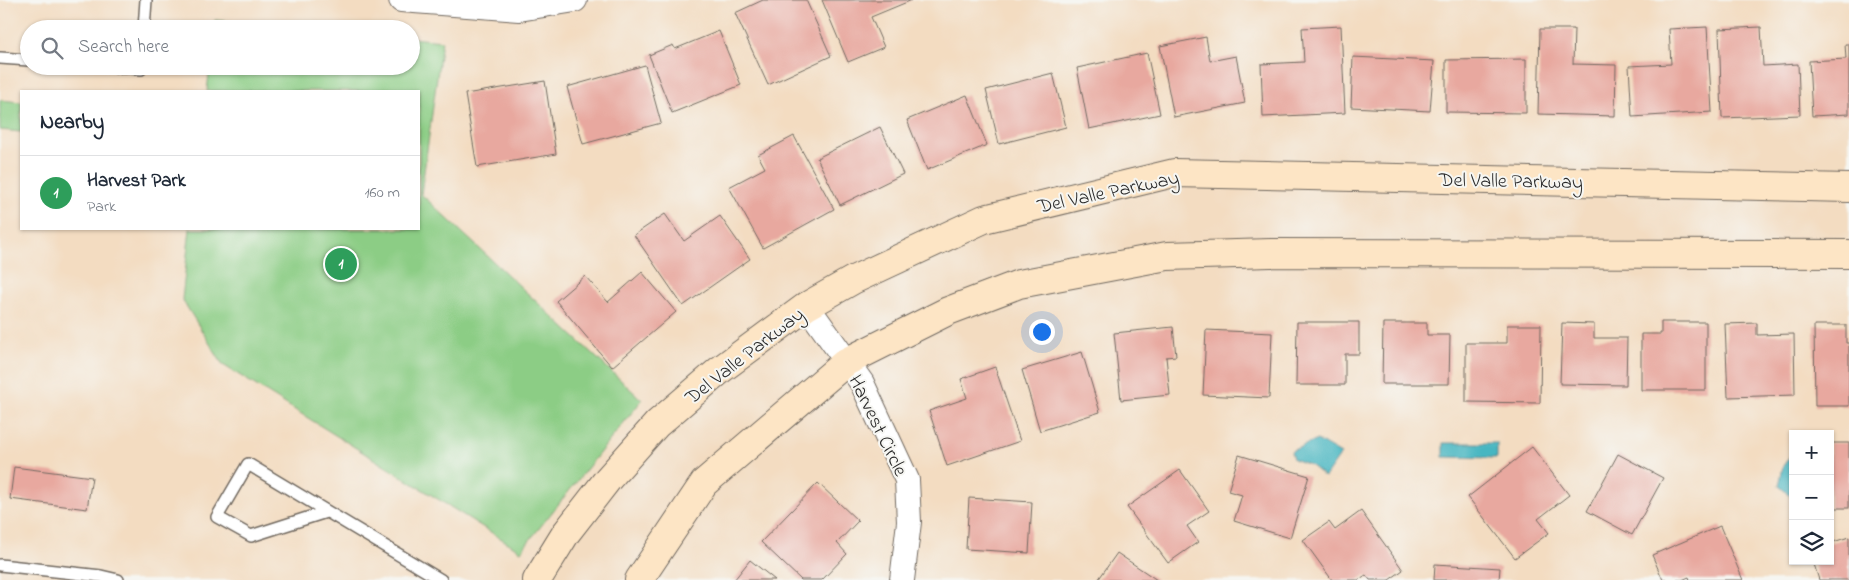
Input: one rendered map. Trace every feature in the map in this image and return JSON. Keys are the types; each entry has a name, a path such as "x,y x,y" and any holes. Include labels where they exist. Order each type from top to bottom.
{"main road":[{"name":"Del Valle Parkway","path":"536,580 566,533 608,480 658,424 720,370 807,306 852,280 984,219 1174,173 1849,188"},
{"path":"640,580 704,483 846,362 948,311 1018,284 1167,256 1271,253 1849,254"}],"street":[{"path":"401,0 518,5 575,0"},
{"name":"Harvest Circle","path":"807,306 862,383 907,480 909,522 902,580"}],"lane":[{"path":"145,20 146,0"},
{"path":"0,58 20,59"},
{"path":"326,512 252,536 217,517 248,464 441,580"},
{"path":"0,565 101,576 118,580"}],"green space":[{"path":"420,39 442,41 421,194 642,400 521,551 223,365 182,299 190,230 420,230 420,90 207,90 209,75 420,75"},
{"path":"0,100 20,102 20,132 0,130"}],"water":[{"path":"1317,440 1341,454 1325,477 1310,465 1293,459 1291,451"},
{"path":"1443,443 1497,443 1497,458 1443,457"},
{"path":"1789,458 1789,494 1779,486 1783,466"}],"building":[{"path":"763,0 806,0 831,56 768,85 735,13"},
{"path":"822,0 912,0 871,17 884,47 848,62"},
{"path":"1341,26 1345,113 1263,117 1261,64 1304,62 1302,28"},
{"path":"1707,27 1712,112 1632,117 1629,66 1671,64 1669,29"},
{"path":"1761,27 1763,66 1798,64 1800,115 1722,118 1719,29"},
{"path":"1540,29 1574,29 1573,64 1616,65 1615,116 1538,114"},
{"path":"719,31 741,85 672,113 649,55 673,45 675,49"},
{"path":"1206,37 1210,61 1236,56 1245,103 1174,117 1160,46"},
{"path":"1845,44 1849,44 1849,114 1812,116 1809,61 1846,59"},
{"path":"1147,53 1160,114 1089,129 1077,68"},
{"path":"1353,57 1434,61 1430,111 1351,107"},
{"path":"1526,59 1526,113 1446,112 1446,60"},
{"path":"645,65 661,123 583,144 567,87"},
{"path":"1053,73 1066,127 999,144 986,90"},
{"path":"545,81 556,154 477,167 465,94"},
{"path":"967,95 987,145 927,170 907,120"},
{"path":"880,127 903,174 840,205 817,158"},
{"path":"794,136 834,209 763,248 729,187 765,168 758,155"},
{"path":"665,214 684,241 720,216 750,259 683,306 634,235"},
{"path":"642,272 676,312 612,367 556,301 585,276 608,302"},
{"path":"1297,322 1359,322 1359,354 1345,354 1345,385 1296,385"},
{"path":"1661,322 1706,322 1706,390 1641,390 1641,334 1661,334"},
{"path":"1383,323 1427,323 1427,335 1450,335 1449,384 1382,384"},
{"path":"1562,323 1594,324 1594,338 1627,338 1626,385 1560,384"},
{"path":"1757,323 1757,335 1794,334 1795,395 1728,397 1725,324"},
{"path":"1507,325 1541,325 1540,403 1466,402 1466,343 1507,343"},
{"path":"1814,325 1846,325 1846,343 1849,343 1849,406 1815,406"},
{"path":"1173,327 1176,356 1166,357 1170,395 1121,400 1114,333"},
{"path":"1206,330 1272,333 1269,398 1203,395"},
{"path":"1082,352 1100,412 1040,431 1022,370"},
{"path":"995,367 1020,441 947,466 929,411 967,398 961,379"},
{"path":"1834,443 1849,443 1849,508 1834,508"},
{"path":"1532,447 1569,495 1538,519 1549,533 1515,558 1468,497"},
{"path":"1618,454 1663,478 1632,535 1587,511"},
{"path":"1239,455 1309,476 1290,538 1234,521 1242,495 1228,491"},
{"path":"14,467 92,477 87,509 10,499"},
{"path":"1180,470 1209,511 1187,526 1198,542 1168,563 1127,507"},
{"path":"818,483 858,521 837,543 847,554 822,580 801,580 761,542"},
{"path":"969,498 1032,502 1029,553 966,549"},
{"path":"1361,511 1403,570 1389,580 1370,580 1366,575 1358,580 1332,580 1303,540 1329,522 1335,530"},
{"path":"1720,526 1743,580 1690,580 1689,577 1682,580 1663,580 1652,555"},
{"path":"1849,537 1849,580 1819,580 1814,565 1834,565 1834,542"},
{"path":"1117,553 1157,580 1098,580"},
{"path":"750,560 775,580 734,580"},
{"path":"1435,564 1500,568 1499,580 1434,580"}],"place":[{"name":"Harvest Park","path":"341,264"}]}
